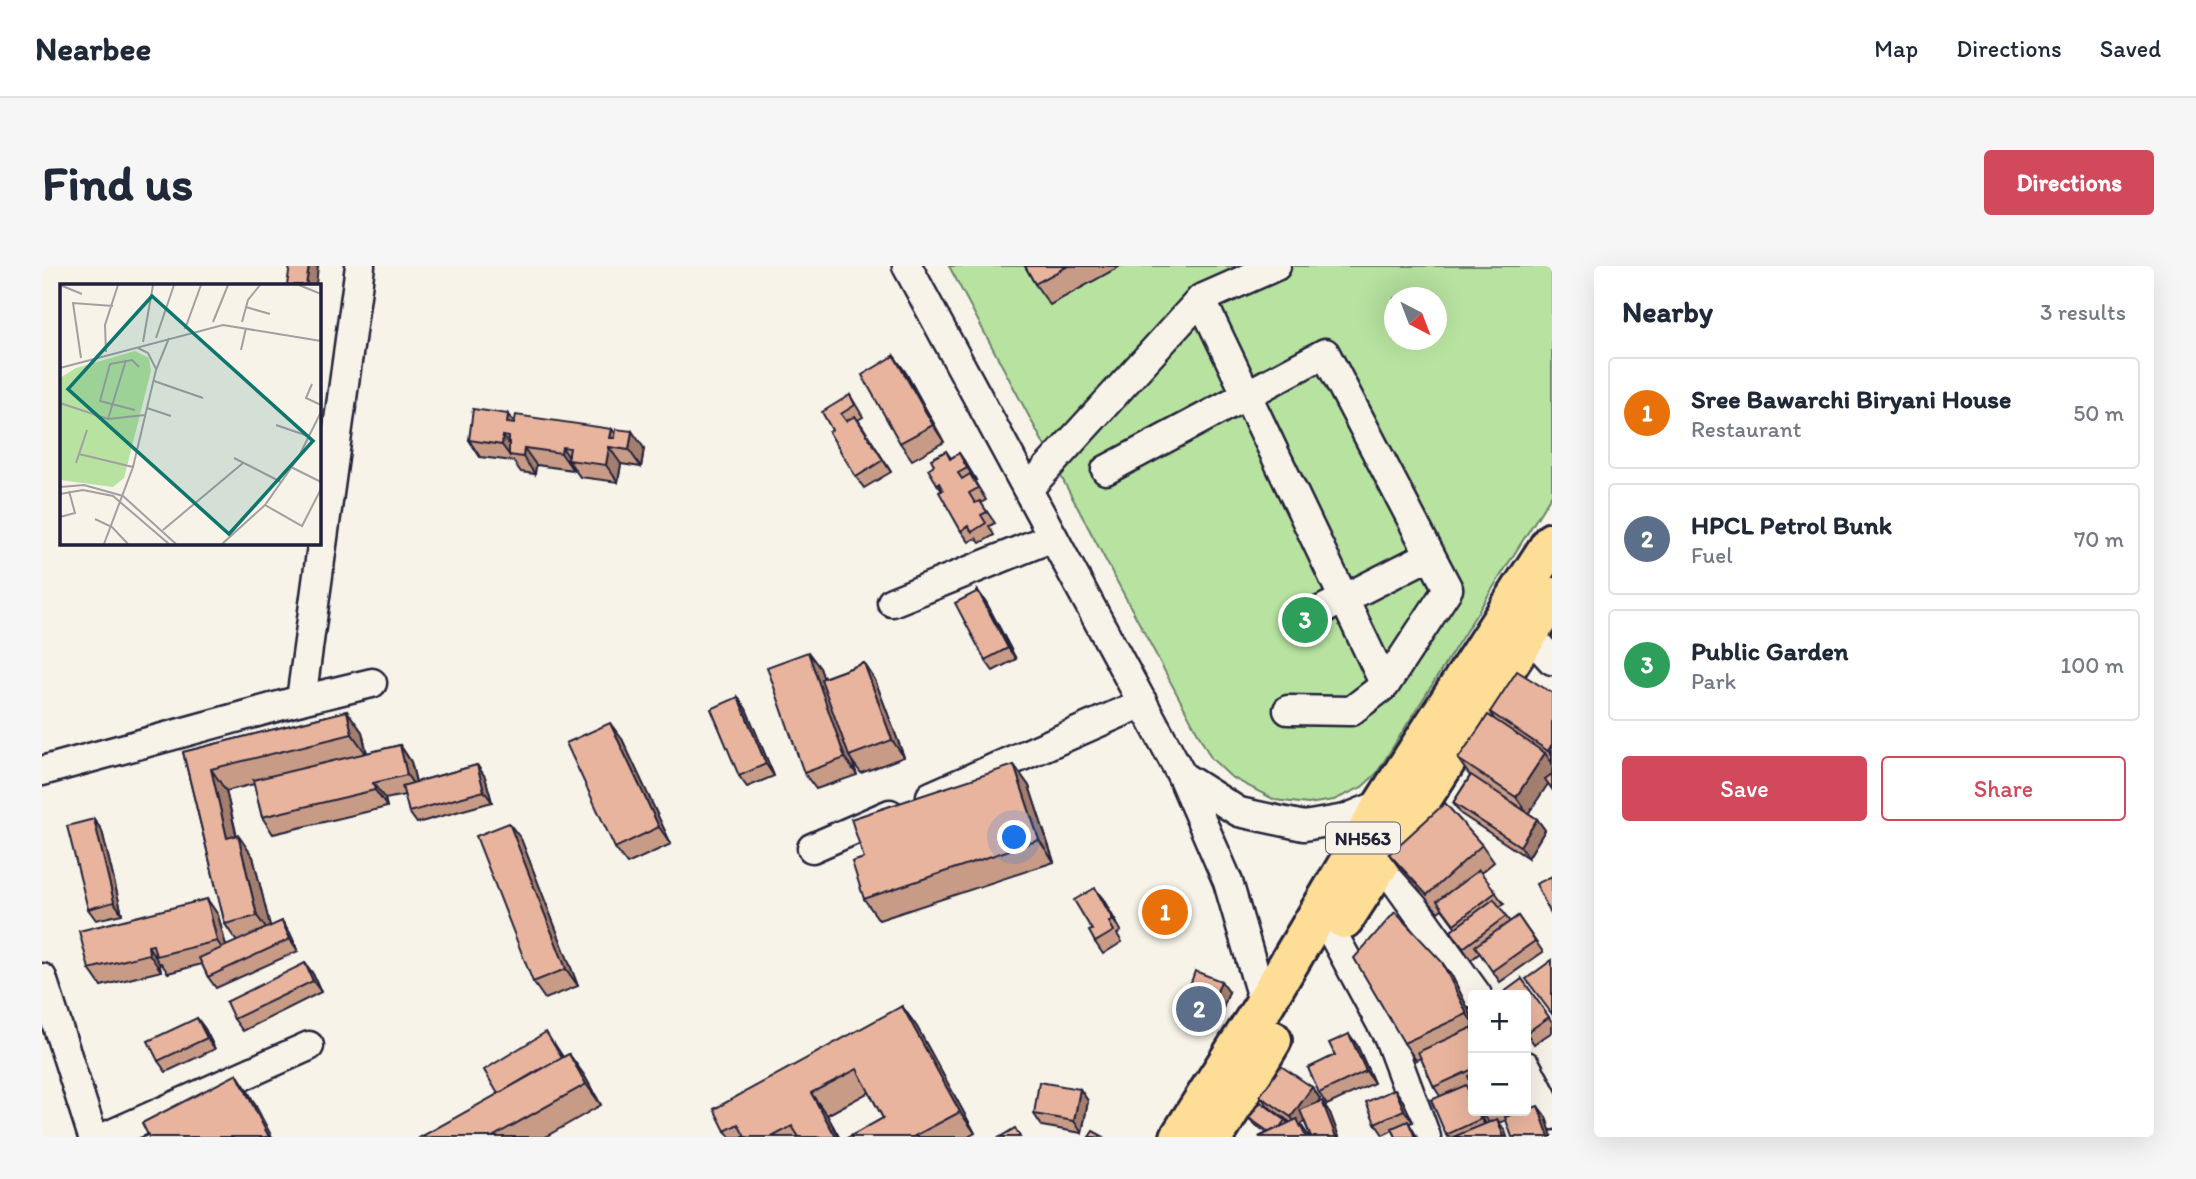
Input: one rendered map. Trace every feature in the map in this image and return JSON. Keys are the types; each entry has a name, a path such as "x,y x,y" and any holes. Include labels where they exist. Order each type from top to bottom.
{"highway":[{"name":"NH563","path":"1180,1137 1264,1005 1384,803 1552,542"},
{"name":"NH563","path":"1222,1132 1334,936 1381,861 1540,647 1552,597"}],"street":[{"path":"300,700 360,266"},
{"path":"907,266 1182,776 1228,882 1264,1005"},
{"path":"1028,489 1201,299 1276,266"},
{"path":"1201,299 1385,685"},
{"path":"1106,470 1325,353 1448,589 1385,685 1352,711 1288,710"},
{"path":"892,602 1053,537"},
{"path":"1316,612 1430,555"},
{"path":"42,771 372,682"},
{"path":"812,848 1143,703"},
{"path":"1182,776 1240,812 1304,826 1345,819 1384,803"},
{"path":"1381,861 1473,990"},
{"path":"1334,936 1389,1038 1426,1137"},
{"path":"42,978 93,1137"},
{"path":"104,1137 309,1046"},
{"path":"1531,1075 1552,1115"}],"green space":[{"path":"949,266 1552,266 1552,494 1376,774 1362,787 1334,800 1308,804 1275,800 1231,777 1211,758"}],"building":[{"path":"290,266 309,266 306,284 287,284"},
{"path":"1025,266 1068,266 1035,284"},
{"path":"894,356 933,425 900,443 862,375"},
{"path":"850,395 855,405 841,414 846,421 855,416 883,460 856,477 829,432 832,430 822,412"},
{"path":"473,409 508,414 507,423 514,424 516,415 612,429 610,438 615,438 616,429 632,431 629,450 609,447 606,465 568,460 570,448 562,447 561,453 524,448 523,457 509,455 509,437 503,436 502,445 469,440"},
{"path":"946,451 950,459 959,453 967,468 958,473 962,479 970,474 978,488 969,493 975,503 980,501 987,512 981,515 986,523 972,532 968,526 961,531 939,492 943,490 928,469 934,465 931,459"},
{"path":"978,591 1008,648 985,660 955,603"},
{"path":"808,652 845,758 804,773 767,667"},
{"path":"864,663 892,740 849,756 821,679"},
{"path":"1517,671 1552,693 1552,744 1548,751 1490,712"},
{"path":"738,697 766,764 739,776 711,709"},
{"path":"347,711 352,734 211,769 227,838 238,835 257,916 225,924 183,752"},
{"path":"1488,715 1545,753 1516,797 1458,759"},
{"path":"610,723 659,827 615,848 566,743"},
{"path":"400,745 407,775 373,783 375,790 262,817 253,780"},
{"path":"477,765 484,791 409,812 402,786"},
{"path":"1014,765 1039,840 864,899 852,862 864,858 851,819"},
{"path":"1552,774 1552,789 1545,779"},
{"path":"1471,775 1537,819 1520,846 1453,803"},
{"path":"1445,803 1482,845 1427,895 1389,854"},
{"path":"94,819 114,902 88,909 67,826"},
{"path":"509,823 566,969 533,982 476,836"},
{"path":"1479,870 1496,892 1454,924 1437,901"},
{"path":"1552,876 1552,916 1536,884"},
{"path":"1095,888 1113,920 1109,922 1114,931 1095,942 1089,931 1092,930 1074,900"},
{"path":"207,899 217,941 156,956 153,945 148,946 149,954 89,969 79,931"},
{"path":"1494,899 1506,916 1463,948 1451,931"},
{"path":"1395,912 1442,962 1467,1014 1404,1043 1354,958"},
{"path":"1518,916 1535,941 1492,971 1475,946"},
{"path":"282,921 290,939 208,977 199,958"},
{"path":"1552,960 1552,1014 1526,979"},
{"path":"305,963 313,981 234,1019 226,1002"},
{"path":"1195,971 1221,981 1206,1020 1181,1011"},
{"path":"1522,979 1530,990 1507,990"},
{"path":"1531,992 1549,1017 1531,1030"},
{"path":"902,1006 960,1112 913,1137 849,1137 883,1118 857,1069 811,1093 836,1137 799,1137 792,1126 772,1137 745,1137 738,1124 725,1131 714,1109"},
{"path":"197,1018 207,1038 158,1061 148,1041"},
{"path":"1468,1029 1468,1071 1434,1087 1418,1052"},
{"path":"546,1032 562,1058 498,1094 484,1070"},
{"path":"1349,1034 1366,1071 1319,1093 1308,1068 1335,1055 1329,1043"},
{"path":"569,1054 586,1084 492,1137 421,1137"},
{"path":"1281,1066 1312,1087 1291,1117 1260,1096"},
{"path":"237,1074 269,1137 149,1137 142,1123"},
{"path":"1039,1082 1080,1089 1074,1121 1034,1114"},
{"path":"1466,1085 1468,1116 1480,1116 1481,1119 1446,1135 1431,1100"},
{"path":"1395,1089 1404,1110 1375,1123 1366,1102"},
{"path":"1322,1101 1336,1137 1311,1137 1300,1110"},
{"path":"1261,1102 1285,1120 1280,1127 1269,1132 1249,1118"},
{"path":"1538,1106 1549,1137 1512,1137 1505,1117 1531,1116 1531,1108"},
{"path":"1297,1119 1306,1137 1259,1137"},
{"path":"1497,1119 1504,1137 1453,1137"},
{"path":"1408,1121 1415,1137 1396,1137 1392,1128"},
{"path":"1015,1128 1020,1137 1000,1137"},
{"path":"1093,1131 1104,1137 1089,1137"}],"place":[{"name":"Public Garden","path":"1305,620"},
{"name":"Sree Bawarchi Biryani House","path":"1165,912"},
{"name":"HPCL Petrol Bunk","path":"1199,1009"}]}
